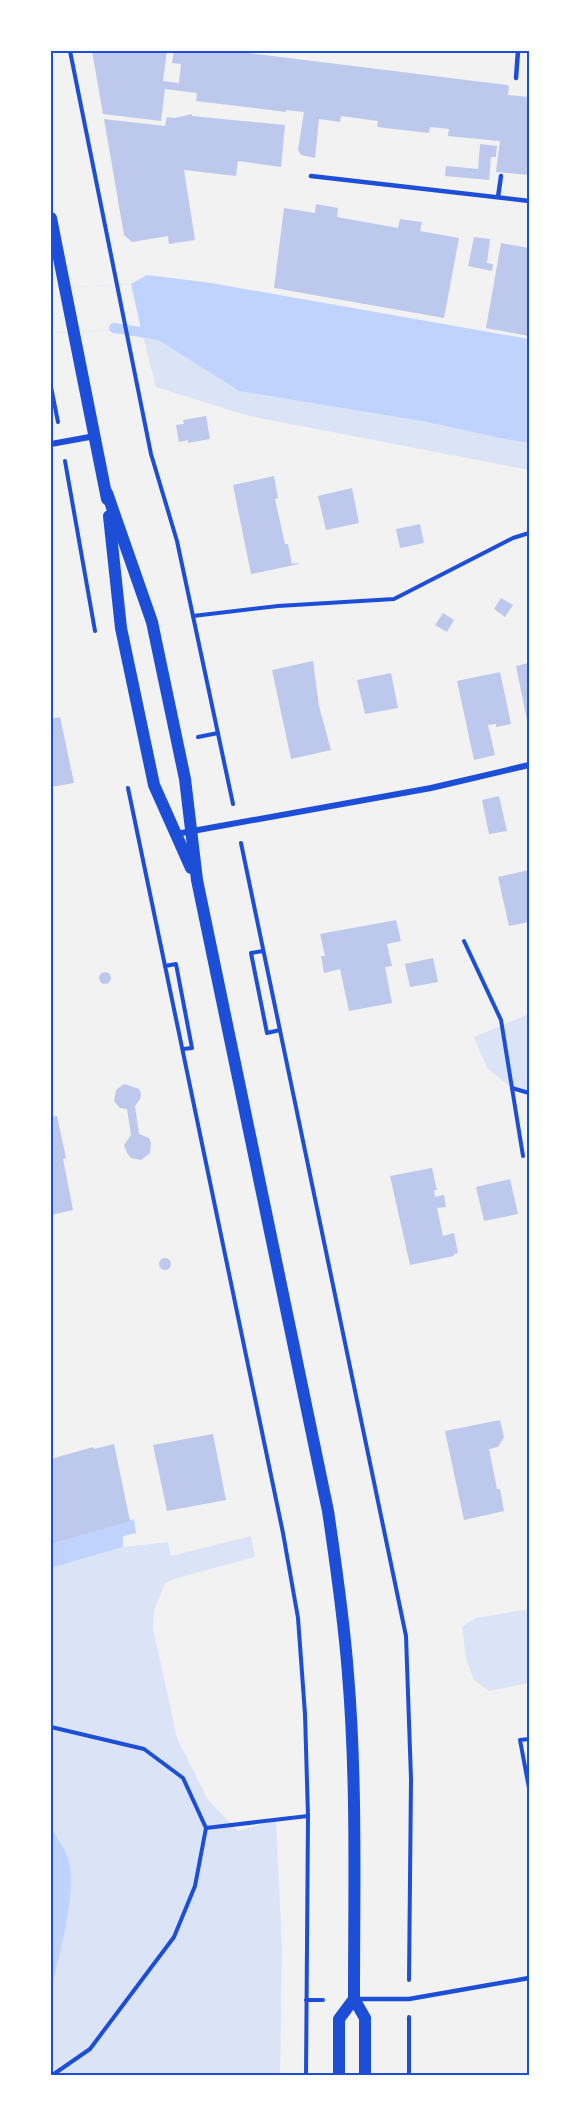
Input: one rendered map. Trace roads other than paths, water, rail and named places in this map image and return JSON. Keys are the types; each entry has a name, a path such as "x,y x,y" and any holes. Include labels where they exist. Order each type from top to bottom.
{"main road":[{"path":"51,218 106,493 121,628 154,785 197,880"},
{"path":"106,493 152,622 185,779 197,880 328,1511 340,1593 348,1674 353,1754 354,1999 365,2018 365,2076"},
{"path":"339,2076 339,2019 354,1999"}],"street":[{"path":"51,444 95,436"},
{"path":"176,834 431,788 529,765"}],"lane":[{"path":"516,78 518,51"},
{"path":"311,176 529,201"},
{"path":"498,197 501,176"},
{"path":"354,1999 409,1998 529,1978"}],"water":[{"path":"147,275 211,283 529,339 529,443 427,422 239,391 141,329 51,333 51,288 131,284"},
{"path":"134,1519 136,1533 123,1536 123,1547 51,1568 51,1544"},
{"path":"51,1828 69,1861 71,1890 66,1925 51,1989"}],"waterway":[{"path":"114,328 160,335"}]}
